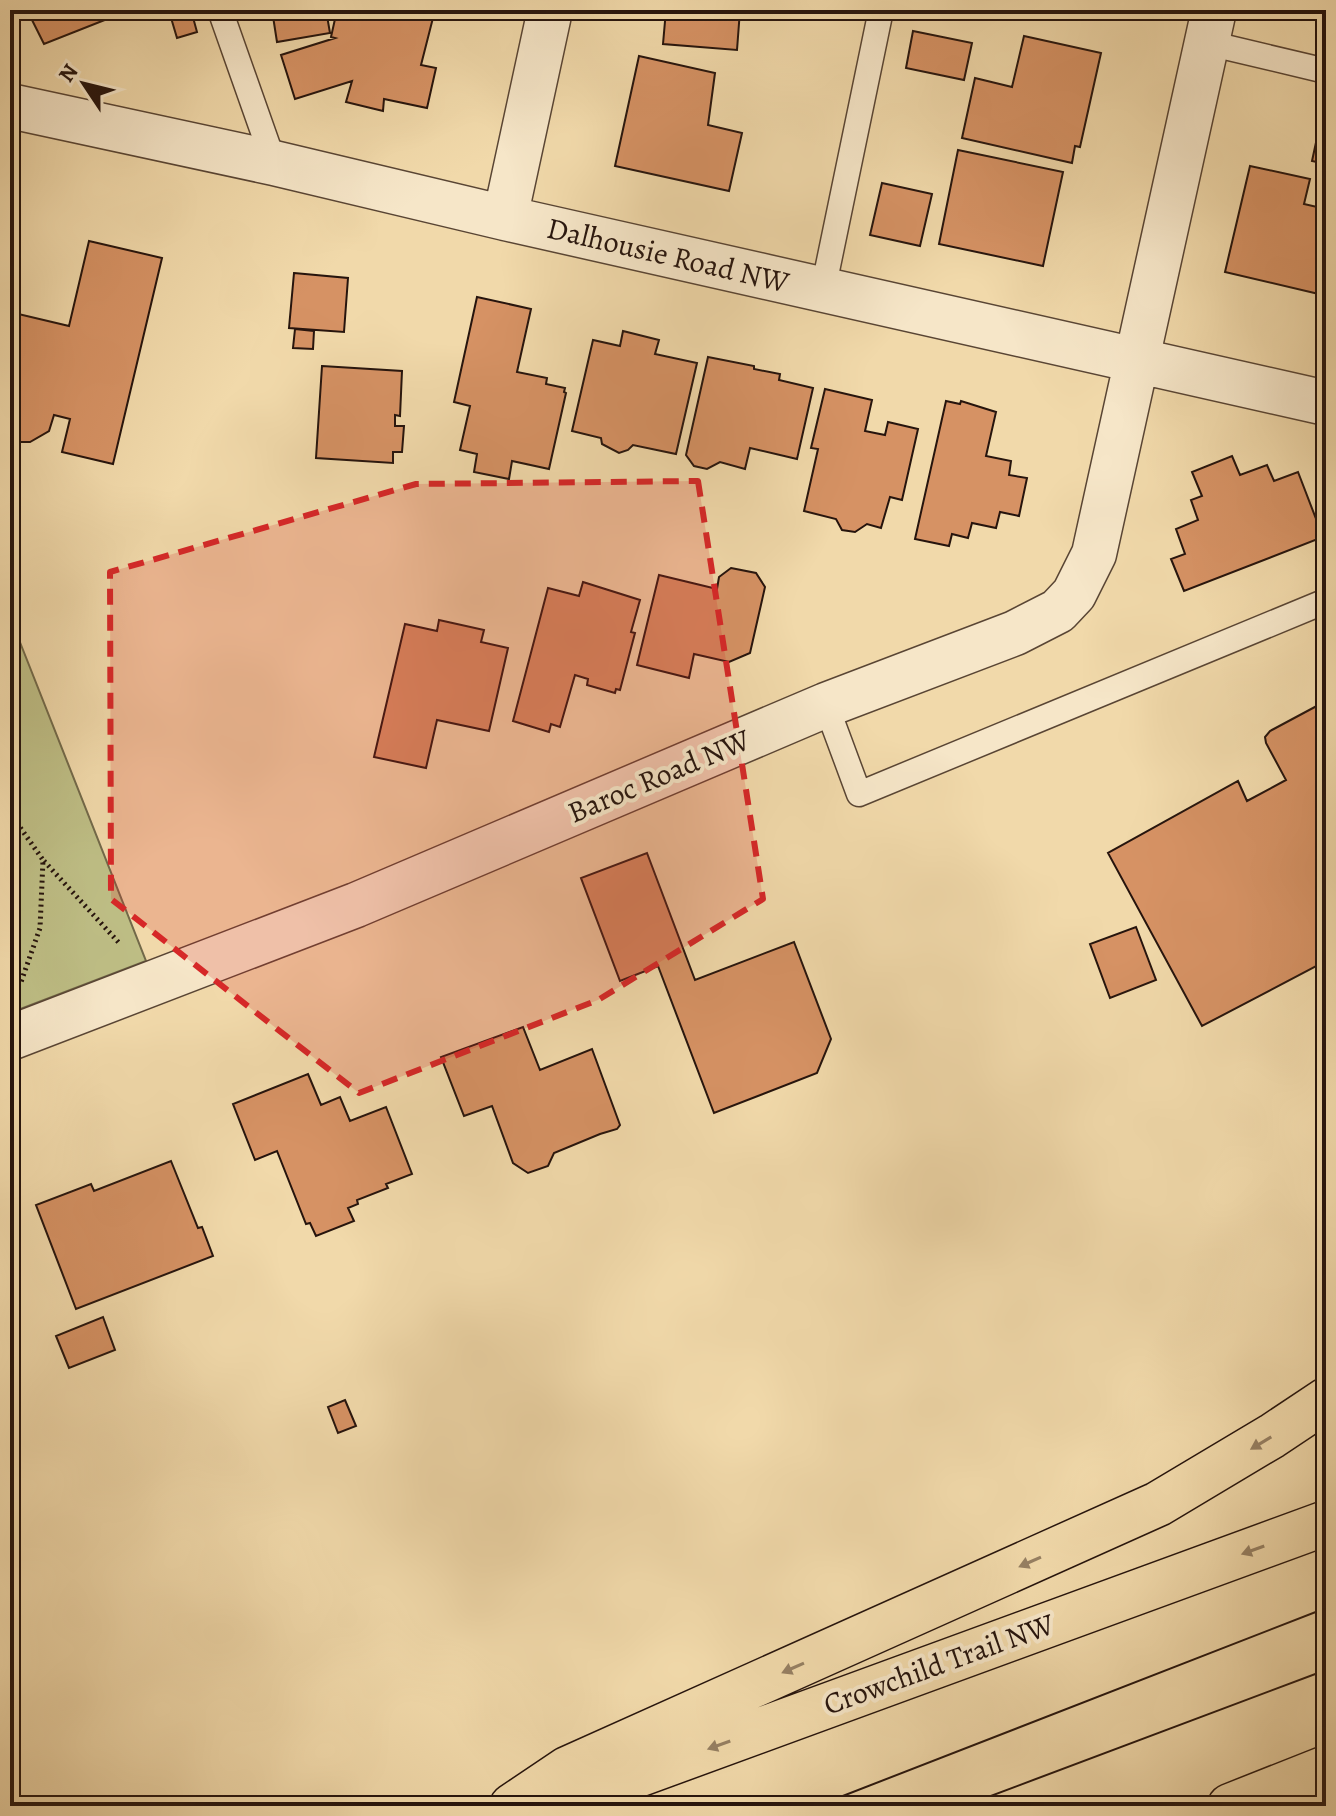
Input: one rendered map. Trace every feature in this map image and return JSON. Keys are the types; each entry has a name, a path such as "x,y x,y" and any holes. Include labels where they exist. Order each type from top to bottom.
{"highway":[{"path":"512,1806 567,1769 1158,1504 1326,1400"},
{"name":"Crowchild Trail NW","path":"553,1806 1326,1523"},
{"path":"1230,1806 1326,1768"}],"street":[{"path":"505,218 550,10"},
{"name":"Baroc Road NW","path":"10,1038 356,905 826,705 1015,633 1058,611 1074,594 1094,554 1211,26"},
{"name":"Dalhousie Road NW","path":"10,106 274,163 1326,403"}],"lane":[{"path":"220,10 274,163"},
{"path":"823,290 881,10"},
{"path":"1211,26 1326,71"},
{"path":"826,705 859,794 1326,601"}],"path":[{"path":"10,813 43,860 111,938 130,952"},
{"path":"16,994 40,928 43,860"}],"highlighted area":[{"path":"698,481 763,899 598,1000 359,1093 111,899 110,572 416,484"}],"green space":[{"path":"10,617 146,961 10,1013"}],"building":[{"path":"27,10 130,10 44,44"},
{"path":"191,10 197,32 177,38 169,11"},
{"path":"272,10 326,10 330,33 277,42"},
{"path":"337,10 435,10 421,65 436,68 427,108 384,99 383,111 346,102 352,81 295,99 281,55 335,38 331,37"},
{"path":"666,10 740,10 737,50 663,44"},
{"path":"913,31 972,43 964,80 906,68"},
{"path":"1024,36 1101,53 1080,147 1075,146 1072,163 962,138 975,78 1012,87"},
{"path":"639,56 715,73 708,125 742,133 729,191 615,166"},
{"path":"1323,110 1326,110 1326,164 1312,161"},
{"path":"958,150 1063,172 1043,266 939,244"},
{"path":"1250,166 1310,179 1304,204 1326,209 1326,282 1323,295 1225,272"},
{"path":"882,183 932,194 920,246 870,235"},
{"path":"89,241 162,258 113,464 62,452 70,419 54,415 49,431 30,442 19,442 10,437 10,312 69,326"},
{"path":"294,273 348,278 344,332 289,328"},
{"path":"477,297 531,309 517,372 547,378 546,384 565,388 549,469 512,461 509,479 474,472 477,454 460,450 470,406 454,402"},
{"path":"295,329 314,331 313,349 293,348"},
{"path":"623,331 659,340 655,354 697,363 676,454 633,445 619,453 602,444 601,438 572,431 593,340 620,346"},
{"path":"708,357 754,366 754,369 780,374 779,380 813,388 797,459 750,448 745,469 720,462 707,469 694,466 686,455"},
{"path":"322,366 402,371 400,416 395,415 395,426 404,426 402,452 393,452 393,463 316,458"},
{"path":"825,389 872,400 865,431 885,435 888,422 918,429 902,500 890,497 881,528 867,524 855,532 842,530 836,519 804,511 818,449 811,448"},
{"path":"946,401 960,404 961,401 996,412 986,456 1011,461 1009,475 1027,478 1019,516 1000,512 996,528 972,523 968,538 952,534 949,546 915,539"},
{"path":"1232,456 1240,475 1267,465 1274,481 1298,472 1323,537 1184,591 1171,559 1185,554 1176,529 1198,520 1191,500 1202,496 1192,472"},
{"path":"731,568 756,573 765,587 750,653 729,662 694,654 689,678 637,665 659,575 717,589 719,577"},
{"path":"583,582 640,600 620,690 616,689 615,693 587,685 588,679 575,675 560,727 551,724 549,732 513,721 548,588 579,596"},
{"path":"439,620 484,630 481,642 508,648 489,731 437,720 426,768 374,757 405,624 437,631"},
{"path":"1326,701 1326,961 1202,1026 1108,853 1238,781 1247,801 1286,780 1265,737 1270,731"},
{"path":"647,853 695,980 794,942 831,1039 817,1073 714,1113 658,966 620,981 581,878"},
{"path":"1136,927 1156,980 1110,998 1090,944"},
{"path":"523,1027 540,1070 592,1049 620,1125 617,1129 554,1153 548,1166 528,1173 513,1163 492,1106 464,1116 441,1057"},
{"path":"308,1074 321,1105 340,1097 350,1121 386,1107 412,1174 357,1200 358,1204 348,1208 354,1221 316,1236 310,1223 306,1224 277,1151 255,1160 233,1104"},
{"path":"171,1161 213,1256 76,1309 36,1205 91,1184 94,1191"},
{"path":"103,1317 115,1350 69,1368 56,1336"},
{"path":"345,1400 356,1426 338,1433 328,1407"}],"tram line":[{"path":"817,1806 1326,1608"},
{"path":"964,1806 1326,1670"}]}
